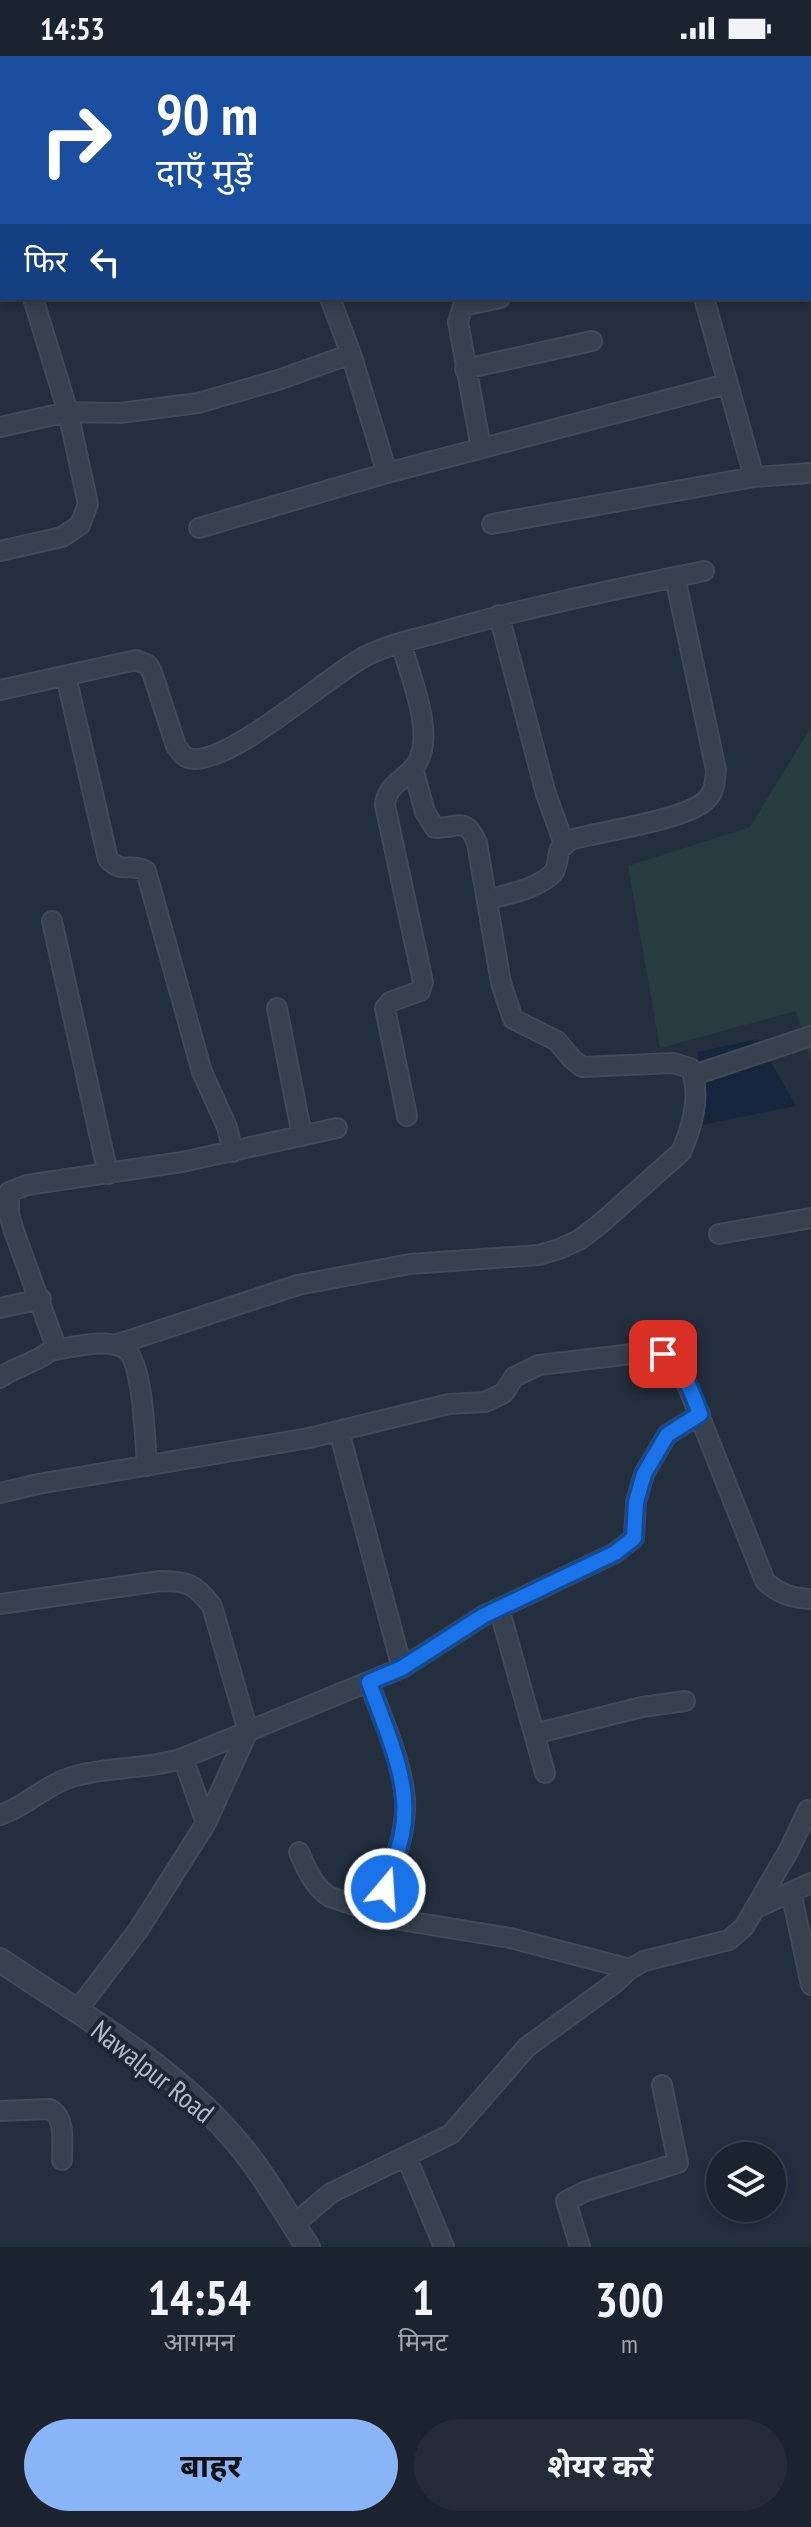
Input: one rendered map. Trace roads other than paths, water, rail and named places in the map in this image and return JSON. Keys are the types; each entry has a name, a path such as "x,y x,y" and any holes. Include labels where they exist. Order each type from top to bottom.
{"street":[{"path":"0,551 62,537 80,525 88,504 68,412 34,300"},
{"path":"331,300 351,354 387,473"},
{"path":"481,448 458,335 459,313 463,306 489,300"},
{"path":"705,300 754,477"},
{"path":"465,369 592,341"},
{"path":"0,427 68,412 120,413 198,403 278,380 351,354"},
{"path":"199,528 387,473 727,384"},
{"path":"492,524 754,477 810,472 811,489"},
{"path":"0,690 136,660 148,665 176,746 183,756 199,759 223,750 281,718 366,655 499,615 704,571"},
{"path":"487,900 528,887 551,875 564,844 691,810 709,798 716,770 675,577"},
{"path":"499,615 546,794 564,844"},
{"path":"401,643 425,735 420,758 390,788 385,805 423,982 420,991 390,1002 385,1008 407,1116"},
{"path":"66,676 108,859 122,869 140,867 146,871 202,1072 227,1127 233,1152"},
{"path":"0,1378 54,1350 115,1345 298,1285 410,1264 539,1255 579,1240 670,1165 681,1152 688,1137 694,1106 694,1075 685,1064 582,1067 557,1041 513,1019 501,983 472,829 466,825 435,828 425,812 413,768"},
{"path":"52,921 108,1174"},
{"path":"277,1008 302,1136"},
{"path":"694,1075 811,1036"},
{"path":"54,1350 53,1334 41,1299 7,1232 9,1192 27,1185 233,1152 337,1128"},
{"path":"719,1234 811,1218"},
{"path":"0,1308 41,1299"},
{"path":"115,1345 131,1353 136,1367 147,1466"},
{"path":"0,1493 339,1431 449,1404 496,1399 514,1377 539,1365 649,1352 663,1354 673,1361 684,1377 765,1581 785,1595 811,1599"},
{"path":"0,1815 25,1804 55,1782 76,1776 160,1765 183,1758 402,1668 499,1608 615,1553 634,1538 636,1502 644,1474 667,1435 700,1414"},
{"path":"339,1431 402,1668"},
{"path":"0,1604 160,1581 182,1581 199,1590 212,1606 248,1731 206,1823 139,1929 76,2012"},
{"path":"499,1608 545,1773"},
{"path":"369,1682 405,1799 402,1834 377,1913"},
{"path":"534,1734 642,1707 685,1701"},
{"path":"183,1758 206,1823"},
{"path":"293,2225 331,2193 451,2134 527,2047 630,1969 644,1961 729,1940 744,1927 789,1850 808,1810"},
{"path":"299,1852 321,1891 377,1913 400,1920 510,1938 630,1969"},
{"path":"754,1909 811,1883"},
{"path":"791,1892 811,1985"},
{"name":"Nawalpur Road","path":"0,1960 117,2037 199,2101 256,2166 308,2247"},
{"path":"580,2247 566,2201 586,2191 678,2163 662,2085"},
{"path":"0,2111 50,2109 56,2112 60,2119 62,2160"},
{"path":"406,2156 444,2247"}],"water":[{"path":"758,1039 796,1106 701,1125 698,1052"}]}
